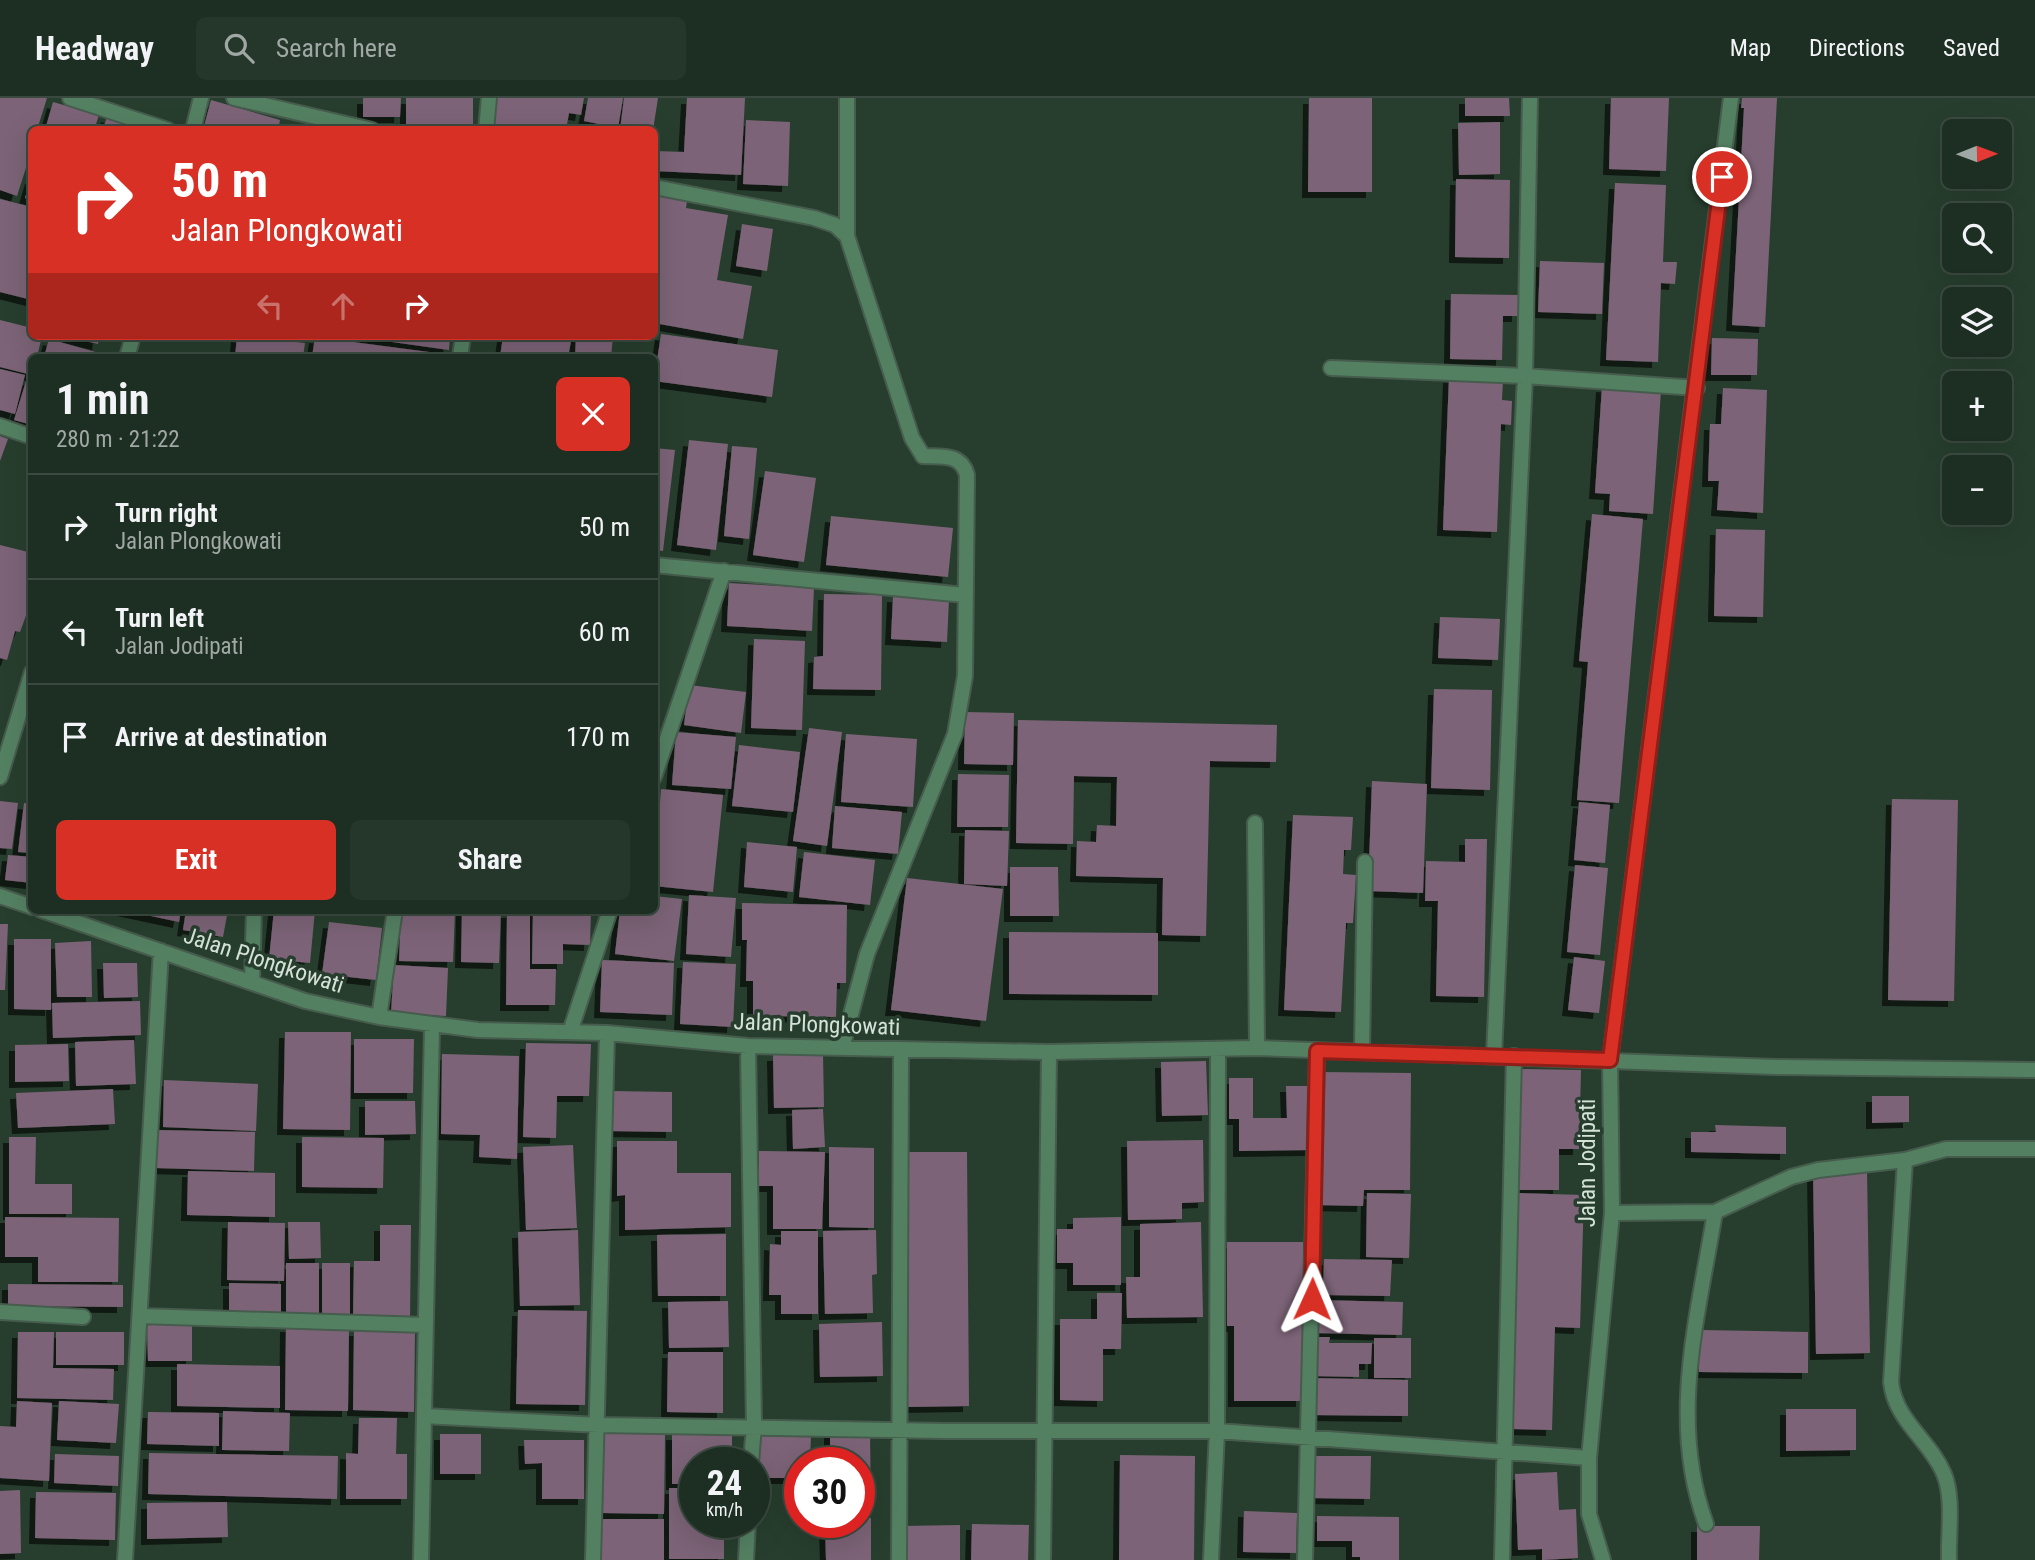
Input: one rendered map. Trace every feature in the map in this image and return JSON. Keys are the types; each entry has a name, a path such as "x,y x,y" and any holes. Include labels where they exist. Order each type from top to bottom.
{"street":[{"path":"70,98 156,126"},
{"path":"194,126 201,98"},
{"path":"234,98 355,126"},
{"path":"486,126 489,98"},
{"path":"842,1048 867,954 954,734 965,676 967,475 964,465 957,458 923,456 912,438 846,236 847,98"},
{"path":"1494,1055 1525,376 1530,98"},
{"name":"Jalan Jodipati","path":"1603,1560 1589,1514 1589,1458 1612,1213 1610,1060 1697,388 1731,98"},
{"path":"658,188 814,218 835,225 846,236"},
{"path":"1331,368 1525,376 1697,388"},
{"path":"0,426 28,436"},
{"path":"658,565 965,595"},
{"path":"658,765 723,571"},
{"path":"0,778 28,685"},
{"path":"1255,823 1257,1048"},
{"path":"1362,1052 1365,862"},
{"path":"0,896 28,906"},
{"name":"Jalan Plongkowati","path":"53,914 305,1001 432,1026 607,1033 747,1046 1049,1052 1257,1048 1775,1066 2035,1070"},
{"path":"252,982 254,914"},
{"path":"379,1017 394,914"},
{"path":"570,1032 609,914"},
{"path":"125,1560 161,950"},
{"path":"421,1560 432,1026"},
{"path":"593,1560 607,1033"},
{"path":"747,1046 752,1447"},
{"path":"899,1560 901,1049"},
{"path":"1211,1560 1217,1431 1218,1050"},
{"path":"1305,1560 1317,1051"},
{"path":"1043,1560 1049,1052"},
{"path":"1502,1560 1514,1056"},
{"path":"1612,1213 1715,1212 1791,1177 1818,1170 1905,1160 1946,1149 2035,1149"},
{"path":"1905,1160 1891,1382 1893,1400 1900,1414 1943,1472 1948,1505 1949,1560"},
{"path":"1706,1524 1695,1495 1685,1409 1688,1370 1715,1212"},
{"path":"0,1312 83,1317"},
{"path":"140,1316 425,1325"},
{"path":"424,1416 598,1425 1217,1431 1589,1458"},
{"path":"746,1560 747,1538"}],"building":[{"path":"0,98 47,98 38,126 28,126 28,162 17,196 0,190"},
{"path":"363,98 401,98 400,117 363,117"},
{"path":"406,98 473,98 473,126 406,126"},
{"path":"497,98 584,98 581,115 569,113 567,126 492,126"},
{"path":"588,98 623,98 618,126 584,121"},
{"path":"624,98 658,98 654,126 620,126"},
{"path":"687,98 745,98 741,175 658,171 658,151 684,152"},
{"path":"1309,98 1372,98 1372,192 1308,192"},
{"path":"1465,98 1509,98 1510,116 1465,116"},
{"path":"1611,98 1669,98 1666,171 1609,169"},
{"path":"1742,98 1777,98 1765,327 1732,325 1744,108 1741,108"},
{"path":"211,100 280,120 279,126 204,126"},
{"path":"53,102 99,115 95,126 46,126"},
{"path":"107,116 138,126 104,126"},
{"path":"746,120 790,122 788,186 743,184"},
{"path":"1500,122 1500,174 1459,175 1458,123"},
{"path":"1456,179 1510,180 1509,258 1455,257"},
{"path":"1615,183 1666,185 1663,262 1677,262 1675,284 1661,283 1658,362 1606,360"},
{"path":"658,196 687,201 686,208 728,215 717,280 752,286 743,339 658,324"},
{"path":"0,199 28,206 28,299 0,292"},
{"path":"742,224 773,229 767,271 736,266"},
{"path":"1540,261 1604,263 1602,314 1538,312"},
{"path":"1451,294 1518,295 1518,316 1503,316 1502,360 1450,359"},
{"path":"0,320 28,327 28,340 41,340 38,354 28,354 28,374 0,367"},
{"path":"661,334 778,350 772,397 658,382"},
{"path":"1712,338 1758,339 1757,375 1711,375"},
{"path":"49,340 53,340 103,354 45,354"},
{"path":"81,340 98,340 98,344"},
{"path":"237,340 305,343 303,354 235,354"},
{"path":"315,340 338,340 444,354 312,354"},
{"path":"378,340 450,340 449,350"},
{"path":"502,340 571,340 569,354 500,354"},
{"path":"576,340 613,340 611,354 575,354"},
{"path":"0,369 25,375 15,414 0,410"},
{"path":"1449,377 1503,379 1502,400 1512,401 1511,425 1501,424 1497,532 1443,530"},
{"path":"27,378 28,424 14,420"},
{"path":"1602,386 1661,390 1653,514 1609,511 1610,494 1595,493"},
{"path":"1723,388 1767,390 1763,513 1717,510 1719,481 1708,481 1710,424 1721,424"},
{"path":"0,436 8,439 0,461"},
{"path":"689,440 728,444 716,550 677,545"},
{"path":"732,446 757,448 749,539 724,536"},
{"path":"658,448 675,450 663,551 658,550"},
{"path":"765,471 816,478 804,562 753,555"},
{"path":"1592,514 1643,519 1619,803 1577,800 1588,662 1579,661"},
{"path":"831,516 953,528 948,577 826,565"},
{"path":"1716,529 1765,530 1763,617 1714,616"},
{"path":"0,545 28,552 28,610 20,632 15,631 7,660 0,658"},
{"path":"729,583 814,588 812,631 727,626"},
{"path":"824,594 882,595 881,690 813,689 814,657 823,656"},
{"path":"893,596 949,599 947,642 891,639"},
{"path":"1440,617 1500,619 1498,660 1438,658"},
{"path":"754,639 805,641 802,730 751,728"},
{"path":"689,685 746,692 741,733 684,725"},
{"path":"1434,689 1492,690 1490,790 1431,788"},
{"path":"965,712 1014,713 1013,765 964,764"},
{"path":"1018,720 1277,725 1276,762 1210,761 1206,936 1162,935 1163,878 1076,876 1077,841 1096,842 1097,825 1116,826 1117,777 1074,776 1073,844 1016,843"},
{"path":"809,728 842,732 827,846 793,841"},
{"path":"676,732 736,737 731,789 672,785"},
{"path":"846,734 917,739 913,807 841,802"},
{"path":"739,745 800,752 793,812 732,806"},
{"path":"958,774 1009,775 1008,827 957,827"},
{"path":"1372,781 1427,784 1423,893 1368,891"},
{"path":"661,789 723,795 713,892 658,886"},
{"path":"1892,799 1958,800 1954,1001 1888,1000"},
{"path":"0,801 18,803 12,849 0,848"},
{"path":"1579,802 1610,805 1605,863 1574,860"},
{"path":"24,803 28,804 28,853 18,852"},
{"path":"835,806 902,812 898,854 832,848"},
{"path":"1293,815 1353,817 1351,850 1344,850 1343,874 1356,875 1353,923 1346,923 1341,1012 1284,1010"},
{"path":"965,830 1009,831 1007,886 964,884"},
{"path":"1465,839 1487,839 1484,997 1436,996 1438,901 1425,901 1426,861 1465,862"},
{"path":"747,842 797,847 793,892 744,887"},
{"path":"804,852 875,860 870,905 799,897"},
{"path":"8,855 28,857 28,883 5,880"},
{"path":"1575,865 1608,868 1600,955 1567,952"},
{"path":"1010,867 1058,867 1059,916 1010,916"},
{"path":"907,878 1003,889 986,1021 891,1010"},
{"path":"689,895 736,898 731,957 686,954"},
{"path":"658,896 682,899 674,961 615,954 620,914 658,914"},
{"path":"742,903 847,905 846,983 837,983 836,1017 753,1016 753,981 746,981 747,940 742,940"},
{"path":"142,914 180,914 179,922"},
{"path":"185,914 227,914 223,937 183,930"},
{"path":"274,914 315,914 310,963 269,959"},
{"path":"401,914 455,914 453,962 399,961"},
{"path":"462,914 501,914 499,963 461,962"},
{"path":"507,914 530,914 530,969 556,969 555,1005 506,1005"},
{"path":"533,914 591,914 590,945 563,944 563,964 532,964"},
{"path":"329,922 382,928 376,980 322,974"},
{"path":"0,924 8,924 5,990 0,990"},
{"path":"1009,932 1158,933 1158,995 1009,994"},
{"path":"14,939 51,939 51,1010 14,1009"},
{"path":"91,941 92,997 57,997 55,943"},
{"path":"1574,957 1605,961 1599,1013 1568,1010"},
{"path":"602,960 674,963 672,1015 600,1012"},
{"path":"683,962 736,964 733,1027 680,1024"},
{"path":"103,963 137,963 138,997 104,998"},
{"path":"394,965 448,968 446,1016 391,1013"},
{"path":"140,1001 141,1035 53,1038 52,1003"},
{"path":"285,1032 351,1032 350,1130 283,1129"},
{"path":"354,1039 414,1039 413,1093 354,1093"},
{"path":"134,1040 136,1084 76,1086 75,1042"},
{"path":"526,1043 591,1044 589,1096 557,1096 556,1138 523,1137"},
{"path":"68,1044 69,1081 15,1082 15,1045"},
{"path":"442,1054 519,1056 517,1159 479,1157 480,1135 441,1134"},
{"path":"823,1054 824,1107 774,1108 773,1055"},
{"path":"1206,1061 1208,1115 1162,1116 1161,1062"},
{"path":"1519,1069 1581,1070 1579,1149 1559,1149 1559,1190 1517,1190"},
{"path":"1319,1072 1411,1073 1410,1190 1364,1190 1363,1206 1317,1205"},
{"path":"1229,1078 1253,1078 1253,1118 1287,1118 1286,1086 1311,1086 1311,1150 1239,1151 1239,1119 1229,1119"},
{"path":"164,1080 258,1084 256,1131 163,1127"},
{"path":"113,1089 115,1124 18,1128 16,1093"},
{"path":"610,1091 672,1092 672,1132 609,1131"},
{"path":"1872,1096 1909,1096 1909,1122 1872,1123"},
{"path":"365,1101 415,1101 416,1134 365,1135"},
{"path":"823,1109 825,1147 793,1149 792,1110"},
{"path":"1715,1125 1786,1127 1786,1154 1691,1152 1691,1132 1716,1132"},
{"path":"157,1130 255,1132 254,1171 156,1168"},
{"path":"9,1137 36,1137 35,1184 72,1184 72,1214 9,1214"},
{"path":"302,1137 384,1138 383,1188 302,1187"},
{"path":"1203,1140 1204,1202 1182,1203 1182,1219 1128,1220 1127,1141"},
{"path":"617,1141 677,1141 677,1173 731,1173 731,1227 625,1230 625,1195 617,1196"},
{"path":"573,1145 577,1228 526,1230 523,1147"},
{"path":"829,1147 874,1148 874,1228 829,1227"},
{"path":"759,1151 825,1152 822,1229 773,1229 773,1186 759,1186"},
{"path":"906,1152 967,1152 969,1406 907,1407"},
{"path":"188,1171 275,1173 275,1217 187,1215"},
{"path":"1867,1171 1870,1353 1816,1354 1813,1172"},
{"path":"1367,1193 1411,1194 1409,1258 1366,1257"},
{"path":"1519,1193 1584,1195 1580,1328 1555,1327 1552,1430 1513,1429"},
{"path":"5,1217 119,1218 118,1282 38,1282 38,1257 5,1257"},
{"path":"1121,1217 1121,1285 1073,1285 1073,1263 1057,1263 1057,1229 1073,1229 1073,1218"},
{"path":"228,1222 285,1223 284,1281 227,1280"},
{"path":"288,1222 320,1222 321,1258 289,1259"},
{"path":"1201,1222 1203,1317 1127,1318 1126,1277 1140,1277 1140,1224"},
{"path":"380,1225 411,1225 410,1319 353,1318 354,1261 380,1261"},
{"path":"578,1230 580,1305 520,1306 518,1232"},
{"path":"876,1230 877,1274 872,1275 873,1313 825,1314 823,1231"},
{"path":"781,1231 818,1231 818,1314 781,1314 781,1295 769,1295 770,1244 781,1245"},
{"path":"726,1234 726,1296 658,1296 657,1235"},
{"path":"1227,1242 1303,1242 1302,1401 1234,1401 1234,1326 1227,1326"},
{"path":"1324,1259 1392,1260 1390,1296 1323,1295"},
{"path":"286,1263 319,1263 319,1316 286,1316"},
{"path":"322,1263 350,1263 350,1316 322,1316"},
{"path":"229,1283 281,1284 281,1313 229,1312"},
{"path":"8,1284 123,1285 123,1307 8,1306"},
{"path":"1097,1293 1122,1293 1121,1349 1103,1349 1103,1401 1060,1400 1060,1319 1097,1319"},
{"path":"1316,1300 1403,1302 1402,1335 1316,1333"},
{"path":"728,1301 729,1347 669,1348 668,1302"},
{"path":"518,1310 587,1311 585,1405 516,1404"},
{"path":"882,1322 883,1376 820,1377 819,1324"},
{"path":"147,1325 192,1325 192,1361 148,1361"},
{"path":"286,1326 349,1328 348,1411 285,1410"},
{"path":"354,1330 415,1331 414,1412 353,1410"},
{"path":"1699,1330 1808,1332 1808,1373 1699,1372"},
{"path":"18,1332 54,1332 53,1368 114,1369 113,1400 17,1398"},
{"path":"56,1332 124,1332 124,1365 56,1365"},
{"path":"1312,1337 1330,1337 1329,1343 1372,1343 1371,1364 1359,1364 1359,1377 1312,1376"},
{"path":"1374,1338 1411,1338 1411,1378 1374,1378"},
{"path":"668,1352 723,1352 723,1413 667,1412"},
{"path":"177,1364 280,1366 280,1408 177,1406"},
{"path":"1312,1378 1408,1380 1408,1416 1311,1415"},
{"path":"17,1401 52,1403 49,1481 0,1478 0,1426 16,1427"},
{"path":"59,1401 119,1404 116,1443 57,1440"},
{"path":"1786,1409 1856,1409 1856,1450 1786,1451"},
{"path":"223,1411 290,1413 289,1451 222,1450"},
{"path":"148,1412 219,1413 219,1446 147,1444"},
{"path":"359,1418 397,1418 396,1454 407,1454 407,1499 346,1499 346,1453 358,1454"},
{"path":"870,1431 870,1447 830,1447 830,1432"},
{"path":"604,1432 665,1433 664,1514 603,1513"},
{"path":"440,1434 481,1434 481,1474 440,1474"},
{"path":"672,1434 732,1434 732,1447 679,1447 679,1484 672,1484"},
{"path":"759,1435 811,1435 811,1447 784,1447 784,1478 770,1478 770,1447 759,1447"},
{"path":"524,1440 584,1440 584,1499 542,1499 542,1463 525,1464"},
{"path":"149,1453 338,1456 337,1499 148,1494"},
{"path":"55,1454 119,1456 118,1486 54,1483"},
{"path":"1120,1455 1195,1456 1194,1560 1119,1560"},
{"path":"1311,1456 1371,1456 1370,1499 1311,1498"},
{"path":"1557,1472 1559,1510 1576,1509 1578,1558 1542,1560 1542,1549 1518,1550 1515,1474"},
{"path":"669,1488 679,1488 679,1538 724,1538 724,1559 669,1559"},
{"path":"20,1490 21,1553 0,1554 0,1491"},
{"path":"36,1492 116,1493 115,1540 35,1538"},
{"path":"227,1502 228,1537 147,1539 147,1503"},
{"path":"1244,1511 1297,1513 1296,1553 1243,1552"},
{"path":"1317,1516 1399,1517 1399,1560 1360,1560 1360,1557 1352,1557 1352,1541 1317,1541"},
{"path":"601,1519 664,1519 664,1560 601,1560"},
{"path":"972,1524 1029,1525 1028,1560 971,1560"},
{"path":"960,1525 960,1560 902,1560 902,1526"},
{"path":"1697,1526 1760,1526 1759,1560 1697,1560"},
{"path":"825,1538 871,1538 871,1560 826,1560"}],"route":[{"path":"1312,1299 1317,1051 1610,1060 1722,177"}]}
